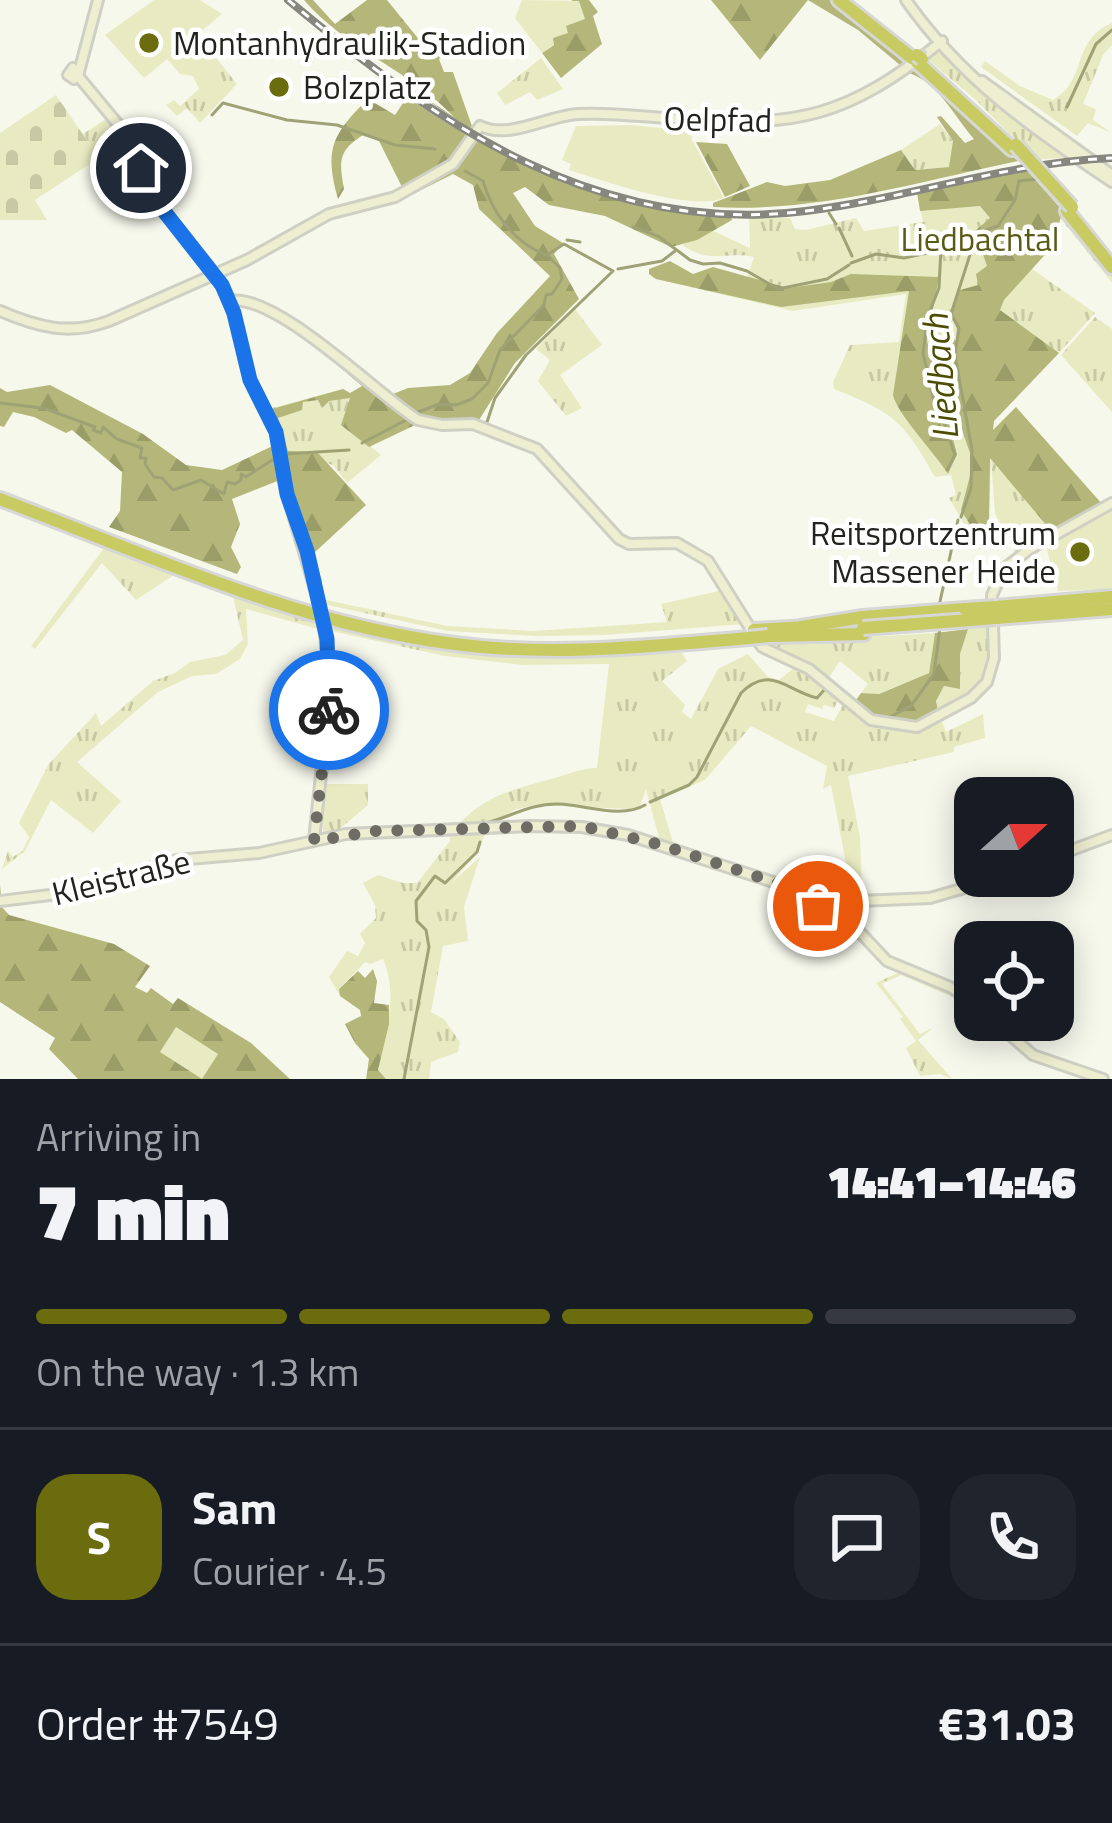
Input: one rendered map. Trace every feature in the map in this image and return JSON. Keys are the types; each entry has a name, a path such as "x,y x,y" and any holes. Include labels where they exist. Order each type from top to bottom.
{"highway":[{"path":"838,0 917,58"},
{"path":"848,0 1014,147 1112,257"},
{"path":"1070,209 1112,267"},
{"path":"0,496 250,593 346,624 484,647 545,650 1112,606"},
{"path":"767,633 863,625"}],"street":[{"path":"98,0 78,71 126,134 156,201 214,273 230,301 250,380 276,432 287,494 324,627 331,683 314,841"},
{"path":"908,0 940,42 1010,112 1112,179"},
{"name":"Oelpfad","path":"214,273 248,260 329,214 395,197 453,164 480,127 501,132 553,117 585,114 739,123 802,118 855,99 940,42"},
{"path":"0,311 44,329 86,327 214,273"},
{"path":"230,301 242,300 290,324 418,420 469,423 537,448 622,542 677,543 708,561 762,646 804,666 871,720 888,725 927,724 981,690 992,668 991,601 1000,574 1028,550 1112,503"},
{"name":"Kleistraße","path":"0,901 66,892 177,860 260,853 376,831 582,826 644,839 798,890"},
{"path":"1074,849 1112,835"},
{"path":"954,891 874,903 798,890 797,902 802,907 835,906 887,961 954,990"},
{"path":"1017,1041 1033,1055 1103,1079"}],"green space":[{"name":"Montanhydraulik-Stadion","path":"154,0 200,0 222,14 144,78 105,35"},
{"path":"304,0 313,0 335,24 367,0 387,0 417,37 443,49 439,59 444,72 453,72 474,132 374,64 454,117 339,32"},
{"path":"522,0 579,1 585,19 566,26 568,33 553,38 554,45 542,53 515,18"},
{"path":"572,0 589,0 598,12 593,16 602,44 561,78 542,53 554,45 552,39 566,26"},
{"path":"711,0 808,0 760,60"},
{"path":"808,0 834,0 910,61 900,65 858,30"},
{"path":"1112,23 1112,45 1103,55 1083,104 1096,109 1093,120 1112,133 1088,123 1077,136 981,67 985,61 1020,86 1053,100 1072,82 1090,40"},
{"path":"197,34 237,84 200,123 187,108 177,116 166,105 174,100 180,106 199,89 193,76 180,74 167,59"},
{"path":"938,50 1001,108 1071,157 1034,160 977,101 925,57"},
{"path":"541,58 563,89 537,100 530,92 505,105 497,93"},
{"path":"914,65 1018,161 829,201 713,207 713,203 767,182 785,186 830,180 901,150 915,170 949,167 953,141 937,117 965,143 974,139 936,91 906,72"},
{"path":"56,95 99,158 35,200 47,220 0,220 0,133"},
{"path":"407,97 482,143 561,180 644,205 731,216 732,220 697,240 671,247 605,216 549,205 525,187 513,193 535,226 563,243 554,254 579,299 515,363 479,420 442,422 419,417 413,426 369,447 341,425 350,398 329,401 322,408 318,400 303,402 302,410 278,418 288,451 317,452 366,505 314,553 322,582 318,584 291,495 282,436 258,393 241,331 260,391 272,409 343,389 350,393 362,386 301,334 238,302 230,293 293,319 393,394 450,385 470,373 497,333 550,276 479,209 473,185 453,174 407,197 379,141 363,135 342,158 344,189 338,199 332,155 346,122 368,99 395,115"},
{"path":"109,117 138,165 114,181 83,134"},
{"path":"940,124 953,141 950,167 915,170 901,150"},
{"path":"576,126 692,131 692,140 724,198 691,201 648,193 569,170 571,164 562,160"},
{"path":"696,142 727,144 750,186 725,197"},
{"name":"Liedbachtal","path":"1024,167 1103,261 1112,283 1060,218 1051,248 1032,269 1095,313 1059,353 1000,311 990,458 1050,529 1015,552 995,514 991,460 989,523 998,538 979,550 949,498 956,495 951,475 935,477 895,421 834,389 850,345 899,342 906,294 793,311 652,278 654,270 745,283 754,257 710,256 682,245 711,230 750,248 749,218 790,218 795,229 806,230 856,218 864,231 923,222 917,192"},
{"path":"1024,167 1063,211 1051,248 1000,310 1059,353 994,421 993,430 1016,407 1103,505 1052,532 990,458 989,523 980,541 961,510 970,453 962,430 949,341 956,340 951,315 960,290 978,285 976,274 987,266 975,231 990,218 980,206 920,211 917,192"},
{"path":"670,261 693,274 713,267 788,288 851,274 939,277 927,341 957,454 948,474 893,395 909,291 781,307 649,274 649,269"},
{"path":"575,309 602,345 560,375 582,408 566,416 538,381 550,360 536,349"},
{"path":"1095,317 1112,329 1112,412 1061,355"},
{"path":"243,330 260,391 272,408 343,389 351,398 348,427 381,455 347,483 333,465 285,451 258,393"},
{"path":"50,385 143,434 186,465 222,470 279,443 280,480 232,499 240,524 231,547 241,567 237,574 109,527 120,511 122,472 72,430 66,433 13,412 4,427 0,426 0,388 7,392"},
{"name":"Reitsportzentrum Massener Heide","path":"1112,508 1112,589 1058,591 1045,543"},
{"path":"107,544 321,621 324,654 318,629 246,609 248,644 240,659 216,674 192,676 158,692 77,762 121,801 93,833 51,800 25,851 2,869 8,851 13,857 29,837 19,823 48,765 96,713 101,726 153,681 190,662 225,655 243,640 233,597 174,575 136,600 102,563 35,649 31,646"},
{"path":"723,590 744,624 605,635 448,631 323,604 322,599 447,626 534,631 667,622 661,604"},
{"path":"329,624 417,643 504,653 682,653 687,661 662,681 685,705 682,712 691,719 718,669 748,654 768,677 779,680 794,668 760,643 935,633 929,673 878,694 861,693 868,684 840,661 826,682 841,695 834,708 808,704 805,712 834,721 846,699 863,716 940,717 946,732 983,714 985,738 954,747 954,752 848,776 860,837 862,893 913,894 954,888 915,898 852,897 855,886 850,884 831,785 823,789 827,766 751,726 705,780 660,799 674,846 659,838 646,789 640,806 630,809 534,805 514,810 494,824 458,825 500,795 597,768 609,664 522,665 445,656 331,631"},
{"path":"991,627 990,660 983,681 939,715 936,701 944,686 960,688 960,654 968,629"},
{"path":"968,629 960,654 960,689 944,686 936,701 939,715 918,723 895,723 854,703 861,693 879,694 929,673 935,633"},
{"path":"325,784 368,784 368,805 336,832 324,835 321,819"},
{"path":"486,830 479,851 451,883 480,857 464,907 468,941 443,946 431,1012 444,1019 460,1042 458,1052 431,1062 429,1079 386,1079 378,1071 390,1000 383,959 365,962 339,989 340,996 329,977 347,951 358,956 365,943 360,934 376,918 363,883 378,875 417,883 450,841 450,831"},
{"path":"0,884 2,907 9,915 114,944 150,966 135,987 147,993 151,988 173,1004 178,998 251,1043 290,1079 78,1079 49,1049 55,1038 0,1002"},
{"path":"373,969 377,981 374,1003 389,1005 378,1070 386,1079 366,1079 369,1059 345,1024 361,1016 360,1010 340,996 339,989 358,971 365,978"},
{"path":"902,971 954,994 954,998 901,975 882,984 920,1034 934,1027 918,1040 952,1079 940,1074 920,1076 906,1048 916,1041 876,983"},
{"path":"176,1027 218,1054 202,1079 160,1052"}],"waterway":[{"path":"1067,107 1096,44 1112,30"},
{"path":"223,103 287,120 337,125 395,145 435,149"},
{"path":"212,115 222,104"},
{"path":"465,171 483,181 498,215 514,234 546,255"},
{"path":"851,263 876,254 904,258 937,251 998,226 1015,200 1019,181 1037,179"},
{"path":"829,213 836,224"},
{"path":"633,227 658,236 690,260 747,271 778,289 827,279 849,265"},
{"path":"839,228 852,256"},
{"name":"Liedbach","path":"961,517 971,488 972,450 955,355 959,328 951,314 976,236"},
{"path":"567,240 580,242"},
{"path":"413,414 472,399 488,383 500,350 562,279 560,268 547,255 564,244 613,271 526,355 495,398 486,425"},
{"path":"941,248 939,288 928,316 923,353 937,414 955,455 947,470"},
{"path":"618,269 662,261 675,251"},
{"path":"0,403 42,408"},
{"path":"46,409 101,433 103,427 117,439 142,448 140,458 146,458 154,477 162,478 173,490 201,480 224,494 227,482 235,484 241,474 246,477 277,457"},
{"path":"362,443 408,419"},
{"path":"285,454 349,450"},
{"name":"Liedbach","path":"939,606 958,520"},
{"name":"Liedbach","path":"886,719 911,706 934,674 940,627"},
{"name":"Liedbach","path":"650,802 697,777 741,693 752,685 770,680 817,698 825,689"},
{"name":"Liedbach","path":"486,823 549,804 614,811 645,805"},
{"name":"Liedbach","path":"404,1079 429,947 426,930 417,921 416,901 435,876 445,883 477,852 480,842"}],"railway":[{"path":"288,0 463,129 591,189 659,207 730,215 806,211 1034,167 1112,158"}],"way so far":[{"path":"329,710 314,841 376,831 592,828 658,844 798,890 798,905 818,906"}],"place":[{"name":"Montanhydraulik-Stadion","path":"149,43"},
{"name":"Bolzplatz","path":"279,87"},
{"name":"Reitsportzentrum Massener Heide","path":"1080,552"}],"route":[{"path":"141,168 156,201 222,285 250,380 276,432 287,494 307,551 327,639 329,710"}]}
